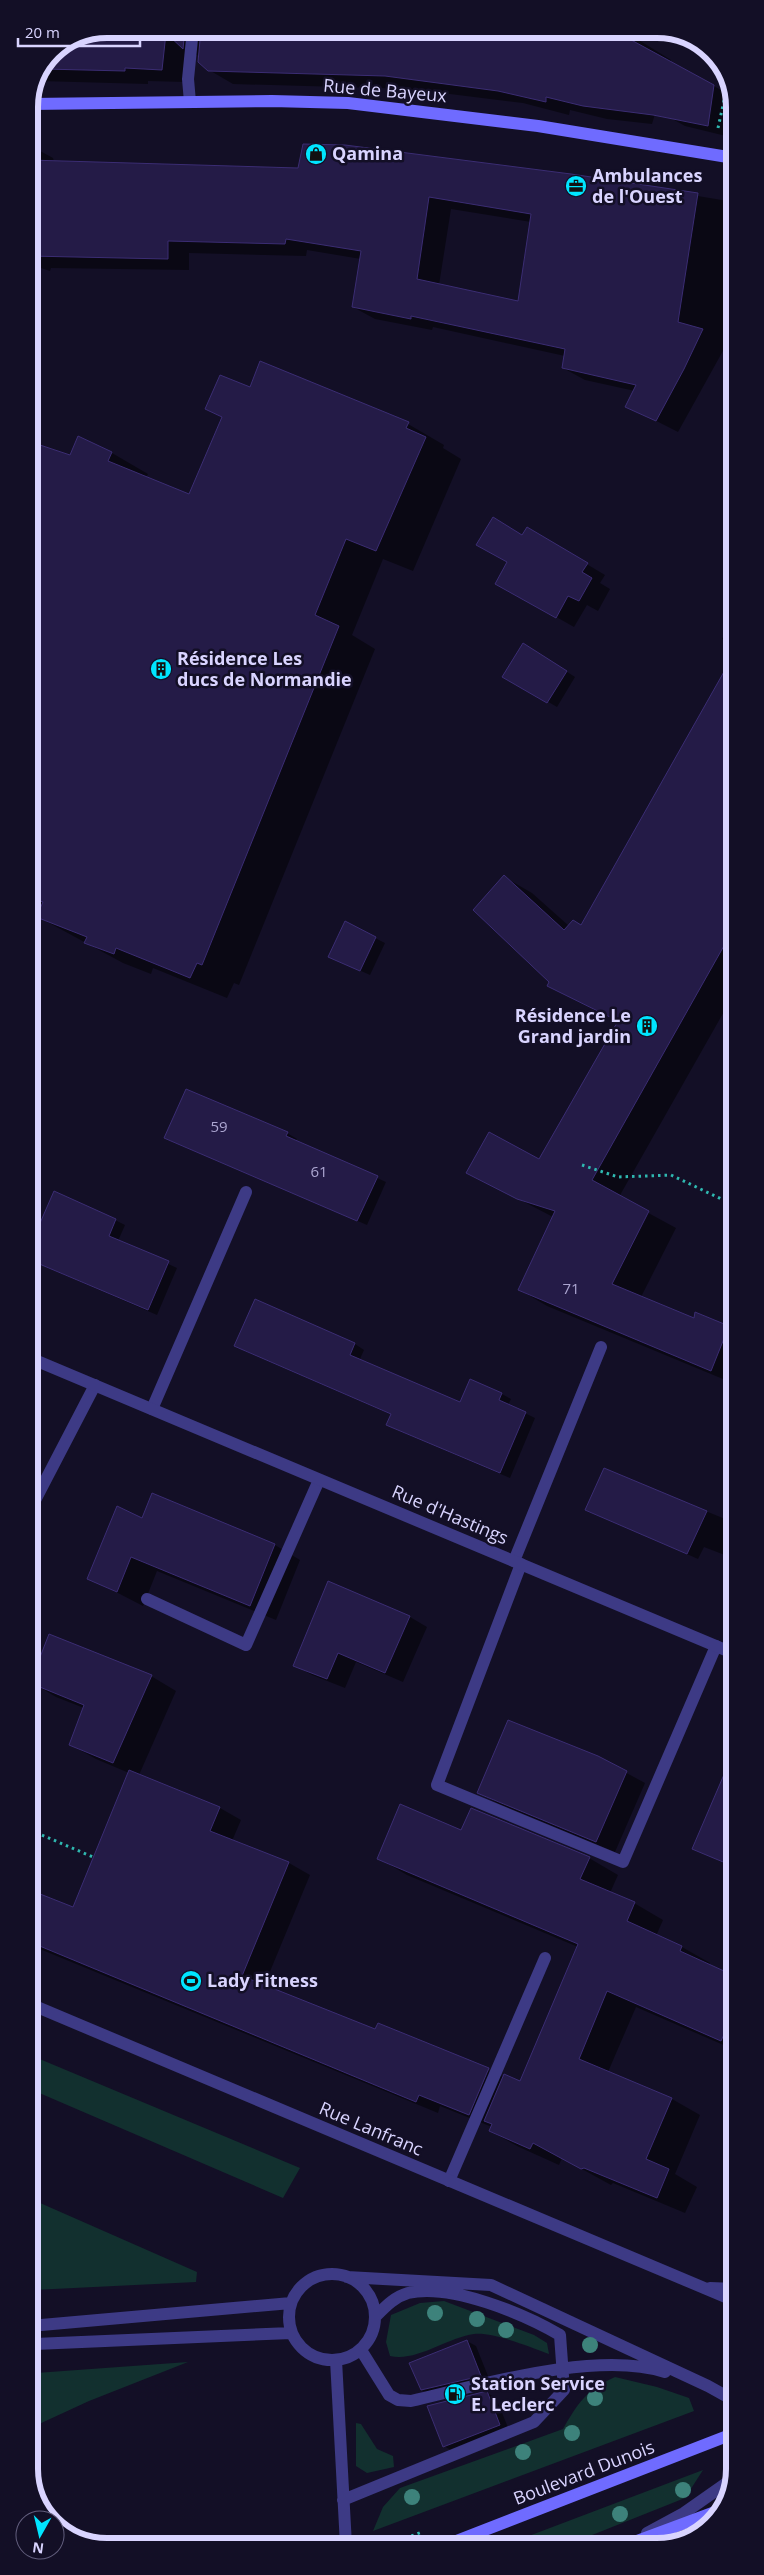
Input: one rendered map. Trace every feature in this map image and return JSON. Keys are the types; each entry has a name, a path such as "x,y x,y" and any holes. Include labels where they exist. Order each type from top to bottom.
{"main road":[{"name":"Rue de Bayeux","path":"38,104 272,101 348,103 538,126 726,157"},
{"name":"Boulevard Dunois","path":"465,2538 726,2436"},
{"path":"645,2538 709,2514"}],"street":[{"path":"190,102 188,79 192,38"},
{"path":"152,1409 246,1192"},
{"path":"601,1347 517,1563 438,1785 623,1862 716,1646"},
{"name":"Rue d'Hastings","path":"38,1361 726,1650"},
{"path":"38,1495 95,1385"},
{"path":"147,1599 246,1645 320,1480"},
{"path":"449,2181 545,1958"},
{"name":"Rue Lanfranc","path":"38,2007 726,2298"},
{"path":"347,2277 358,2283 368,2293 373,2304 374,2329 361,2350 349,2357 336,2360 322,2360 310,2355 300,2346 291,2333 288,2323 291,2303 297,2291 314,2279 334,2274 347,2277 491,2285 726,2396"},
{"name":"Rue Lanfranc","path":"698,2287 726,2289"},
{"path":"343,2500 534,2422 564,2390 564,2369 560,2335 494,2304 425,2290 406,2293 390,2301 375,2317"},
{"path":"38,2325 291,2303"},
{"path":"38,2344 291,2333"},
{"path":"361,2350 389,2395 398,2400 411,2401 514,2377 564,2369 625,2364 658,2370 708,2386"},
{"path":"336,2360 345,2537"},
{"path":"639,2538 684,2513 724,2485"}],"path":[{"path":"717,134 725,95"},
{"path":"582,1165 618,1177 671,1175 726,1200"},
{"path":"38,1833 93,1857"}],"green space":[{"path":"38,2058 300,2168 283,2198 38,2092"},
{"path":"38,2202 197,2272 196,2282 38,2290"},
{"path":"444,2301 534,2335 547,2343 549,2354 491,2335 474,2334 463,2336 411,2356 390,2356 386,2342 391,2315 420,2303"},
{"path":"188,2362 89,2401 38,2425 38,2373"},
{"path":"615,2377 657,2387 689,2398 694,2411 373,2531 383,2507 400,2488 563,2429 573,2412 590,2392"},
{"path":"356,2423 361,2424 377,2449 393,2456 394,2467 367,2473 356,2466"},
{"path":"703,2470 685,2498 585,2538 524,2538"}],"building":[{"path":"165,38 162,70 125,68 125,71 48,69 68,49 93,39"},
{"path":"171,38 184,38 183,49"},
{"path":"200,38 628,38 714,85 708,126 653,115 583,106 546,97 546,102 498,91 385,76 208,71 198,62"},
{"path":"303,144 345,145 571,174 698,193 678,322 703,329 656,421 625,407 636,385 562,368 565,349 411,316 411,319 352,307 361,251 286,239 285,244 168,241 168,259 38,256 38,160 298,168","holes":["429,197 531,214 518,301 417,279"]},
{"name":"Résidence Les ducs de Normandie","path":"260,361 409,422 406,428 426,437 376,551 346,539 315,615 339,626 202,965 197,963 190,978 116,948 114,954 84,943 87,937 38,918 38,913 43,902 38,900 38,444 70,455 78,436 112,452 108,461 189,494 222,417 205,409 220,375 250,387"},
{"path":"493,517 522,535 527,527 588,563 582,572 592,578 579,601 568,596 556,618 495,584 507,562 476,545"},
{"path":"523,643 567,671 547,703 502,677"},
{"path":"726,668 726,942 592,1180 649,1211 612,1284 694,1318 695,1312 726,1325 726,1334 711,1371 518,1290 555,1211 517,1199 466,1173 489,1132 539,1159 618,1021 547,986 549,982 473,910 504,875 564,930 573,920 581,925"},
{"path":"345,921 376,937 360,971 328,957"},
{"path":"186,1089 288,1132 286,1136 378,1176 357,1221 164,1138"},
{"path":"54,1191 116,1219 109,1236 169,1261 148,1310 38,1263 38,1228"},
{"path":"255,1299 355,1343 350,1355 460,1402 470,1379 502,1393 499,1400 526,1412 500,1473 386,1425 391,1414 234,1346"},
{"path":"604,1468 707,1511 687,1554 585,1510"},
{"path":"152,1493 275,1544 250,1606 131,1557 117,1592 87,1579 117,1506 142,1518"},
{"path":"328,1581 410,1616 385,1673 338,1653 327,1679 293,1666"},
{"path":"49,1634 152,1675 113,1763 69,1745 84,1705 38,1686 38,1662"},
{"path":"508,1720 598,1756 627,1771 596,1842 477,1793"},
{"path":"129,1770 220,1807 210,1831 289,1862 242,1976 375,2029 378,2023 489,2068 469,2115 419,2095 416,2102 38,1945 38,1893 73,1907"},
{"path":"726,1770 726,1863 692,1849"},
{"path":"400,1804 461,1830 471,1808 590,1857 580,1879 635,1902 627,1921 682,1946 680,1951 726,1972 726,2030 721,2041 607,1991 579,2059 672,2098 646,2159 669,2169 657,2198 584,2168 581,2169 533,2143 530,2149 489,2131 492,2124 484,2121 504,2074 520,2081 578,1944 377,1859"},
{"path":"467,2340 481,2376 421,2390 409,2363"},
{"path":"487,2391 500,2425 443,2447 427,2406"}],"place":[{"name":"Qamina","path":"316,154"},
{"name":"Ambulances de l'Ouest","path":"576,186"},
{"name":"Résidence Les ducs de Normandie","path":"161,669"},
{"name":"Résidence Le Grand jardin","path":"647,1026"},
{"name":"Lady Fitness","path":"191,1981"},
{"name":"Station Service E. Leclerc","path":"455,2394"}]}
